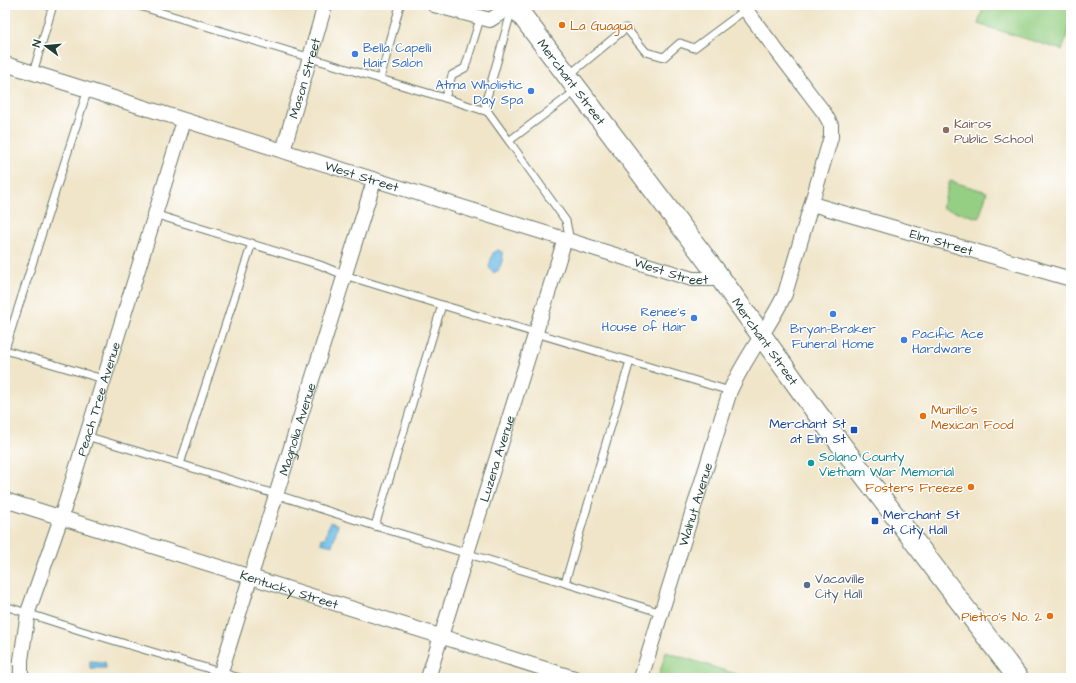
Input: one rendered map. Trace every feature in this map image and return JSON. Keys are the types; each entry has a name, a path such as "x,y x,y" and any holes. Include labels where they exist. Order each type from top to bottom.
{"main road":[{"name":"Merchant Street","path":"514,5 721,279 820,417 1018,678"}],"street":[{"name":"Mason Street","path":"282,151 325,5"},
{"path":"434,5 480,19 490,20 514,5"},
{"path":"744,7 825,114 831,125 831,137 785,294 774,317 762,336"},
{"name":"West Street","path":"5,64 692,279 721,279"},
{"name":"Peach Tree Avenue","path":"21,678 21,660 28,612 61,518 184,120"},
{"name":"Magnolia Avenue","path":"220,675 374,180"},
{"name":"Elm Street","path":"812,204 1071,279"},
{"name":"Luzena Avenue","path":"428,678 536,333 568,240"},
{"name":"Walnut Avenue","path":"641,678 730,391 739,369 762,336"},
{"name":"Kentucky Street","path":"5,500 574,678"}],"lane":[{"path":"33,73 53,5"},
{"path":"136,5 488,112"},
{"path":"380,79 400,5"},
{"path":"514,5 485,99 485,104 488,112 566,221 568,240"},
{"path":"509,141 572,83 626,28 646,52 664,57 680,43 694,48 744,7"},
{"path":"445,98 452,75 465,68 480,19"},
{"path":"88,89 5,349 103,379"},
{"path":"154,214 252,243 320,265 344,275 730,391"},
{"path":"180,464 252,243"},
{"path":"375,526 442,305"},
{"path":"565,583 630,361"},
{"path":"86,436 180,464 467,555 662,613"},
{"path":"5,606 28,612 82,631 220,675 240,678"}],"green space":[{"path":"984,5 1071,5 1071,22 1062,50 978,24"},
{"path":"950,181 987,192 979,218 942,208"},
{"path":"666,652 745,677 658,678"}],"water":[{"path":"498,250 502,252 503,258 499,270 493,273 489,267 493,253"},
{"path":"330,522 338,525 332,546 321,543 322,538 325,538"},
{"path":"90,661 105,662 106,668 90,668"}],"place":[{"name":"La Guagua","path":"562,25"},
{"name":"Bella Capelli Hair Salon","path":"355,54"},
{"name":"Atma Wholistic Day Spa","path":"531,91"},
{"name":"Kairos Public School","path":"946,130"},
{"name":"Bryan-Braker Funeral Home","path":"833,314"},
{"name":"Renee's House of Hair","path":"694,318"},
{"name":"Pacific Ace Hardware","path":"904,340"},
{"name":"Murillo's Mexican Food","path":"923,416"},
{"name":"Merchant St at Elm St","path":"854,430"},
{"name":"Solano County Vietnam War Memorial","path":"811,463"},
{"name":"Fosters Freeze","path":"971,487"},
{"name":"Merchant St at City Hall","path":"875,521"},
{"name":"Vacaville City Hall","path":"807,585"},
{"name":"Pietro's No. 2","path":"1050,616"}]}
